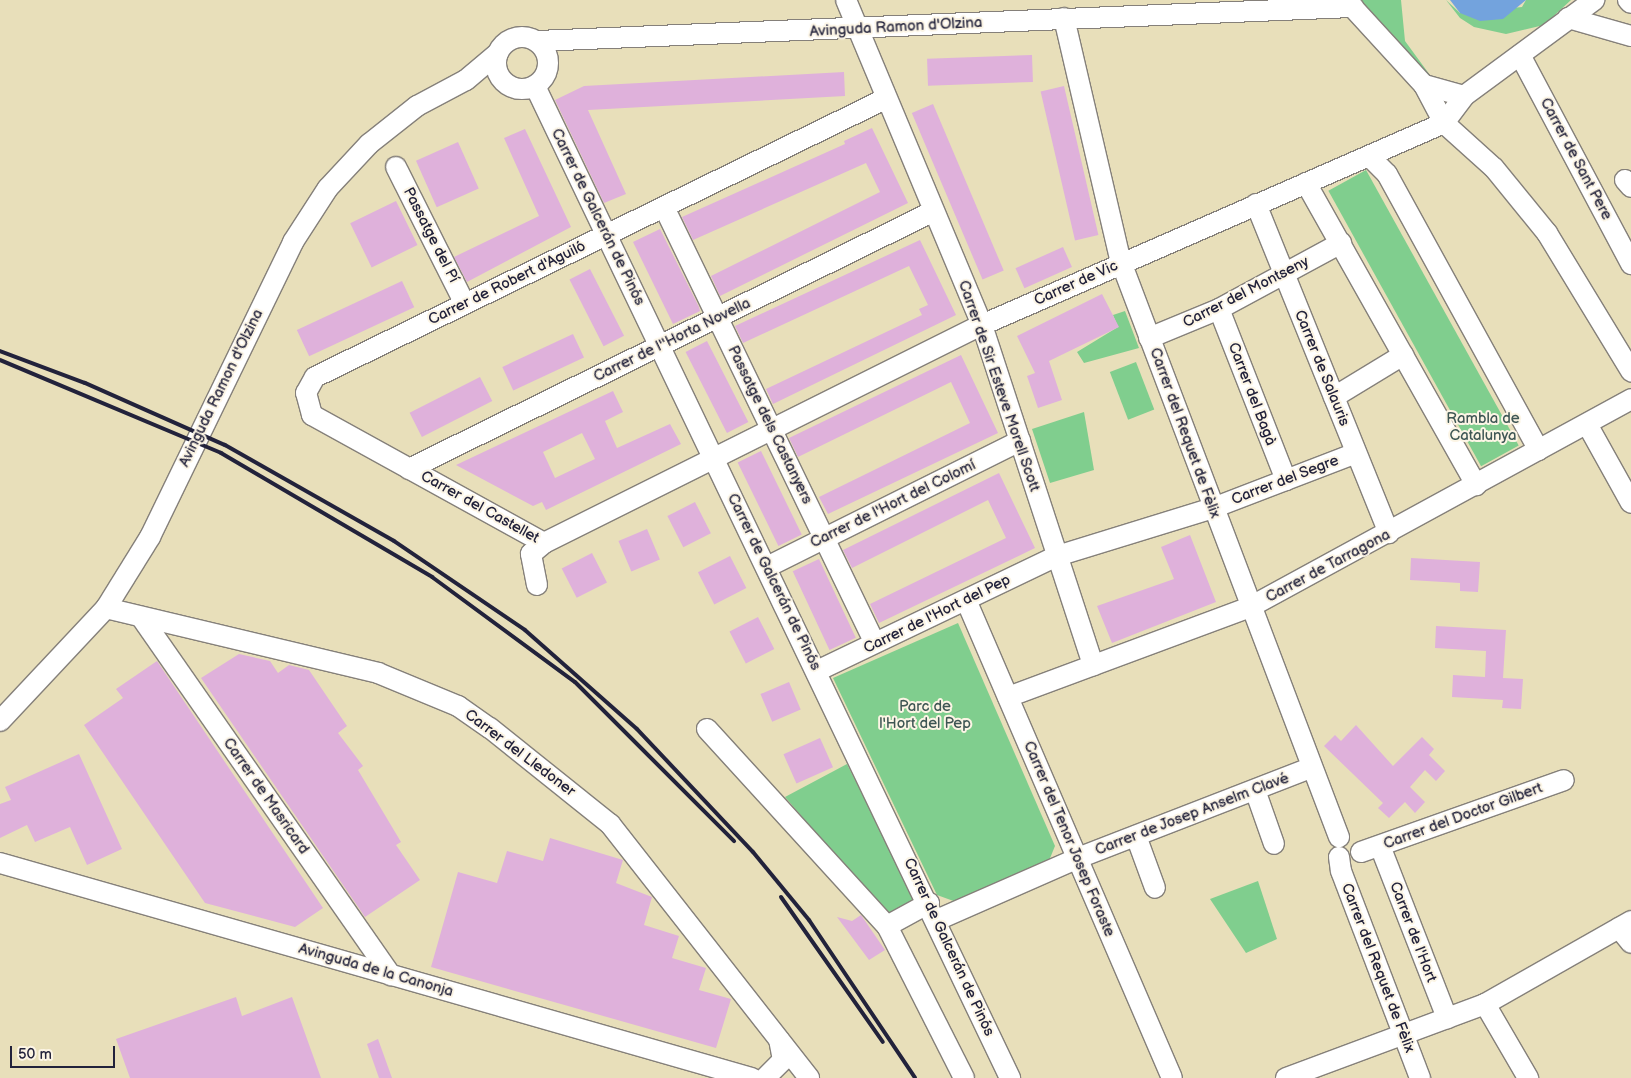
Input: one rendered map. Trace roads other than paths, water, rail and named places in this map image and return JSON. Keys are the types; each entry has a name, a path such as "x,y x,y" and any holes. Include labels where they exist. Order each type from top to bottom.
{"street":[{"name":"Carrer de Sir Esteve Morell Scott","path":"846,0 982,325 1093,665"},
{"name":"Avinguda Ramon d'Olzina","path":"1200,11 1227,0"},
{"path":"1568,18 1579,0"},
{"path":"1444,123 1464,96 1594,0"},
{"path":"1628,0 1631,3"},
{"name":"Avinguda Ramon d'Olzina","path":"538,41 592,42 1350,4"},
{"path":"1350,4 1424,85 1444,123 1494,168 1547,233 1631,371"},
{"name":"Carrer del Requet de Fèlix","path":"1064,18 1121,262 1310,768 1339,837 1335,849 1339,857 1341,871 1420,1078"},
{"path":"1568,18 1631,36"},
{"path":"515,38 538,41 547,52 549,66 535,86 517,89 502,80 496,67 498,53 515,38"},
{"name":"Avinguda Ramon d'Olzina","path":"549,66 567,52 592,42"},
{"name":"Avinguda Ramon d'Olzina","path":"0,721 106,608 150,537 293,242 328,188 369,144 417,106 466,80 498,53"},
{"name":"Carrer de Sant Pere","path":"1520,55 1631,264"},
{"name":"Avinguda Ramon d'Olzina","path":"466,80 502,80"},
{"path":"1424,85 1464,96"},
{"name":"Carrer de Galcerán de Pinós","path":"535,86 933,912 1010,1078"},
{"name":"Carrer de Robert d'Aguiló","path":"315,377 887,98"},
{"name":"Carrer de Vic","path":"714,459 982,325 1121,262 1370,157 1444,123"},
{"path":"1386,174 1392,156 1408,140"},
{"path":"1370,157 1386,174 1539,450"},
{"name":"Passatge del Pí","path":"396,167 465,304"},
{"path":"1306,183 1476,485"},
{"name":"Carrer de Salauris","path":"1256,204 1389,533"},
{"name":"Passatge dels Castanyers","path":"664,206 875,643"},
{"name":"Carrer de l''Horta Novella","path":"409,468 934,211"},
{"name":"Carrer del Montseny","path":"1150,338 1219,309 1341,243"},
{"name":"Carrer del Bagà","path":"1219,309 1286,480"},
{"path":"1334,397 1404,356"},
{"name":"Carrer del Castellet","path":"315,377 306,393 312,415 544,542 714,459"},
{"name":"Carrer de Tarragona","path":"1008,697 1250,607 1389,533 1631,399"},
{"path":"1587,424 1631,503"},
{"name":"Carrer de l'Hort del Colomí","path":"767,567 1020,441"},
{"name":"Carrer del Segre","path":"1057,556 1213,508 1356,453"},
{"path":"537,585 531,554 544,542"},
{"name":"Carrer de l'Hort del Pep","path":"817,671 1057,556"},
{"name":"Carrer del Tenor Josep Foraste","path":"966,600 1172,1078"},
{"name":"Carrer del Lledoner","path":"106,608 378,673 458,706 610,824 809,1078"},
{"name":"Carrer de Masricard","path":"141,616 391,975"},
{"path":"707,729 887,926 964,1078"},
{"name":"Carrer de Josep Anselm Clavé","path":"887,926 933,912 1078,858 1310,768"},
{"name":"Carrer del Doctor Gilbert","path":"1339,857 1352,860 1371,849 1564,780"},
{"path":"1255,790 1274,844"},
{"path":"1136,836 1154,888"},
{"name":"Carrer de l'Hort","path":"1339,837 1356,836 1371,849 1447,1018"},
{"name":"Avinguda de la Canonja","path":"0,864 752,1078"},
{"path":"1286,1078 1485,1004 1627,931"},
{"path":"1485,1004 1528,1078"},
{"name":"Carrer del Lledoner","path":"765,1078 774,1073 783,1060 777,1036"}],"water":[{"path":"1450,0 1526,0 1503,19 1480,21 1460,13"}],"railway":[{"path":"0,351 85,383 225,445 394,541 525,630 637,729 753,852 809,920 915,1078"},
{"path":"0,360 221,453 432,577 575,682 734,841"},
{"path":"781,897 883,1042"}],"park label":[{"name":"Rambla de Catalunya","path":"1483,426"},
{"name":"Parc de l'Hort del Pep","path":"925,714"}]}
